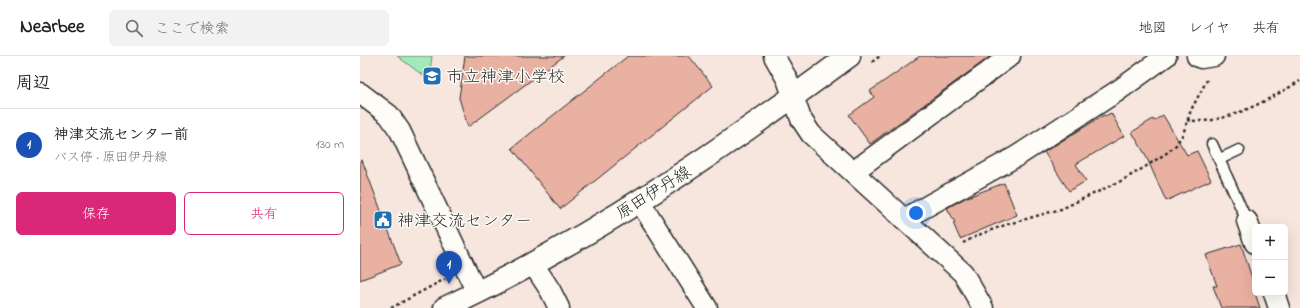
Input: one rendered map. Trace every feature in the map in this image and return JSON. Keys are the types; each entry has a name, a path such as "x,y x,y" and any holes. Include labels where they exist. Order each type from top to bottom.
{"street":[{"path":"774,56 787,79 802,119 811,134 963,273 983,308"},
{"name":"原田伊丹線","path":"445,308 533,264 640,202 794,97 849,56"},
{"path":"853,172 1010,56"},
{"path":"904,219 1017,156 1119,90 1166,56"},
{"path":"360,93 389,115 400,131 477,293"},
{"path":"640,202 707,308"},
{"path":"1247,221 1252,234"},
{"path":"533,264 550,290 559,308"},
{"path":"1275,296 1279,308"}],"lane":[{"path":"1212,144 1247,221"},
{"path":"1220,159 1239,150"}],"path":[{"path":"943,254 981,234 1005,225 1061,209 1123,180 1145,167 1176,145 1183,134 1187,120 1210,75 1206,56"},
{"path":"1187,120 1196,122 1215,120 1244,110 1271,99 1300,81"},
{"path":"391,308 449,278"}],"green space":[{"path":"397,56 432,56 429,80"}],"building":[{"path":"465,56 564,56 468,127 459,98"},
{"path":"628,56 689,56 713,86 560,209 512,148"},
{"path":"920,56 991,56 870,144 849,115 874,97 870,91"},
{"path":"1111,113 1124,136 1076,164 1086,181 1069,191 1044,152 1104,115 1105,116"},
{"path":"1163,115 1187,155 1197,151 1211,180 1166,201 1145,154 1132,132 1153,119 1154,121"},
{"path":"362,160 401,264 360,280 360,161"},
{"path":"1004,183 1017,215 960,239 953,223 955,222 947,208 965,198"},
{"path":"1241,244 1252,278 1252,296 1256,296 1260,308 1221,308 1213,286 1217,286 1206,255"}],"place":[{"name":"市立神津小学校","path":"432,76"},
{"name":"神津交流センター","path":"383,220"},
{"name":"神津交流センター前","path":"449,284"}]}
